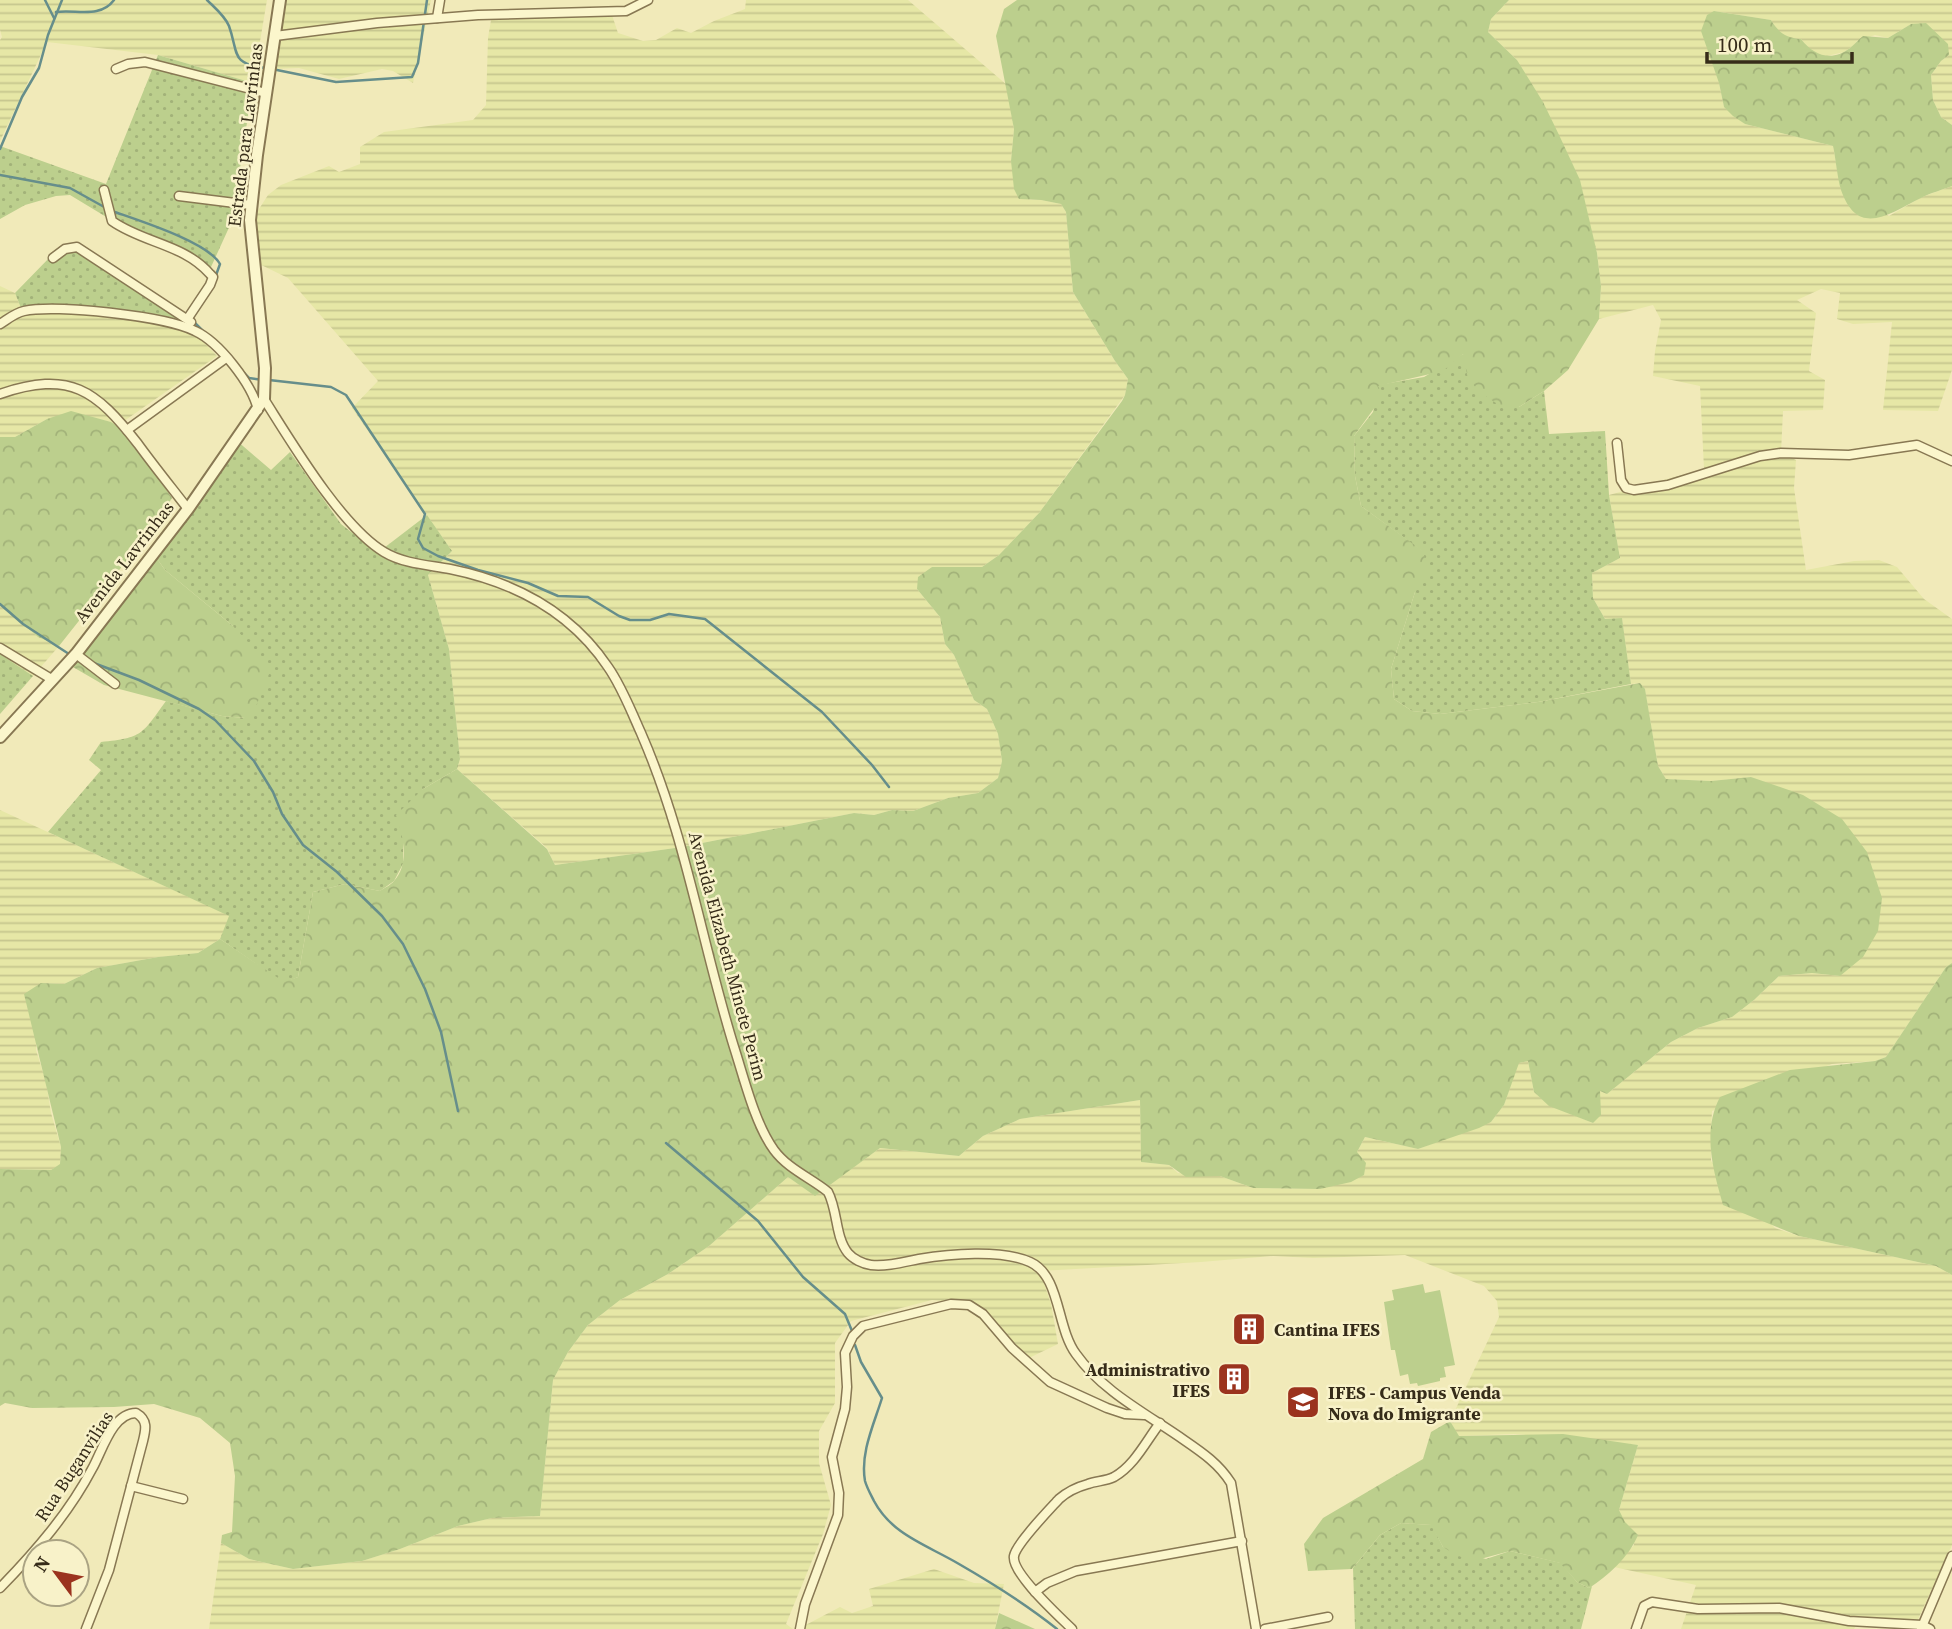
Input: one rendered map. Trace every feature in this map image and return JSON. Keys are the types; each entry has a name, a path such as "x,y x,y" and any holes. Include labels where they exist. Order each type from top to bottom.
{"street":[{"name":"Estrada para Lavrinhas","path":"261,404 265,368 251,237 251,205 280,0"},
{"path":"437,18 440,0"},
{"path":"275,36 437,18 626,11 648,0"},
{"path":"117,69 128,64 145,62 266,93"},
{"path":"104,190 111,221 184,253 213,277 188,318"},
{"path":"179,196 251,205"},
{"path":"53,258 65,249 77,247 188,318 195,331"},
{"path":"0,324 20,312 55,308 142,318 195,331"},
{"name":"Avenida Elizabeth Minete Perim","path":"195,331 226,358 344,515 374,545 395,557 471,574 521,591 548,607 590,643 619,684 646,745 679,834 725,1018 759,1121 774,1150 828,1192 841,1241 851,1257 871,1265 964,1255 1001,1255 1030,1262 1047,1275 1065,1336 1076,1354 1107,1387 1207,1455 1222,1469 1231,1483 1256,1629"},
{"path":"127,430 226,358"},
{"path":"0,394 37,385 72,386 96,398 127,430 188,509"},
{"name":"Avenida Lavrinhas","path":"0,737 76,654 188,509 261,404"},
{"path":"1617,443 1621,480 1626,488 1634,490 1668,485 1760,456 1781,453 1849,455 1917,445 1952,461"},
{"path":"0,648 53,680"},
{"path":"76,654 115,684"},
{"path":"800,1629 805,1604 838,1515 839,1493 832,1457 845,1409 845,1353 852,1336 863,1325 951,1304 969,1305 983,1314 1021,1357 1050,1382 1107,1408 1125,1414 1147,1415"},
{"name":"Rua Buganvilias","path":"0,1588 67,1510 94,1467 114,1427 123,1416 136,1413 145,1421 146,1427 109,1570 86,1629"},
{"path":"1072,1629 1035,1592 1015,1564 1014,1555 1066,1493 1108,1479 1122,1471 1137,1456 1160,1423"},
{"path":"131,1486 183,1499"},
{"path":"1035,1592 1047,1583 1076,1571 1242,1541"},
{"path":"1636,1629 1647,1603 1698,1609 1779,1608 1849,1621 1924,1628 1952,1556"},
{"path":"1265,1629 1328,1617"}],"green space":[{"path":"0,0 267,0 253,83 158,55 47,42 0,141"},
{"path":"283,0 431,0 413,83 393,71 382,69 339,79 299,68 271,69"},
{"path":"746,0 908,0 1007,85 1014,129 1011,161 1029,200 1061,204 1066,212 1073,292 1128,379 1125,395 1039,513 999,555 982,567 932,567 917,589 940,617 945,644 954,655 974,700 987,709 998,734 1002,761 998,778 978,793 948,798 913,811 892,810 874,815 854,813 682,847 555,865 547,848 457,769 460,759 449,649 428,575 452,551 352,408 378,381 288,278 249,259 250,223 268,195 281,185 329,166 339,172 360,164 360,147 384,132 473,120 486,105 491,20 513,11 611,12 618,33 643,41 656,40 677,28 691,33 745,9"},
{"path":"1017,0 1509,0 1491,19 1488,32 1517,60 1543,102 1580,180 1597,253 1601,286 1599,319 1568,370 1544,391 1519,407 1499,405 1481,393 1468,379 1463,354 1443,371 1378,386 1383,396 1354,436 1355,476 1361,506 1423,551 1429,575 1415,592 1391,669 1394,699 1412,711 1440,714 1538,702 1640,683 1645,689 1658,766 1666,779 1711,781 1751,777 1803,795 1842,819 1867,852 1882,898 1878,931 1863,957 1840,976 1812,973 1779,976 1732,1017 1698,1028 1671,1042 1607,1094 1600,1091 1601,1115 1593,1123 1549,1106 1534,1092 1528,1061 1519,1063 1504,1105 1491,1122 1418,1149 1365,1137 1357,1152 1366,1163 1364,1175 1351,1182 1320,1189 1253,1188 1220,1176 1186,1177 1169,1165 1141,1162 1140,1100 1020,1119 983,1136 959,1156 880,1148 815,1196 788,1177 709,1246 668,1274 620,1300 588,1325 568,1352 553,1380 540,1516 492,1518 458,1526 362,1561 293,1569 249,1559 221,1543 222,1535 232,1532 235,1476 230,1443 200,1418 154,1404 32,1408 5,1403 0,1406 0,1169 51,1170 60,1164 61,1147 24,994 41,983 64,984 97,968 198,953 220,939 284,982 298,977 313,892 345,884 380,891 391,884 399,874 404,858 403,840 396,815 423,789 457,769 547,849 555,865 682,847 854,813 874,815 892,810 913,811 948,798 978,793 998,778 1002,761 998,734 987,709 974,700 954,655 945,644 940,617 917,589 918,577 932,567 982,567 999,555 1039,513 1122,401 1128,379 1073,292 1066,212 1061,204 1019,199 1014,189 1011,161 1014,129 996,36 1004,9"},
{"path":"1509,0 1952,0 1952,125 1941,117 1933,100 1931,75 1949,55 1911,24 1888,38 1875,35 1857,41 1844,52 1827,56 1818,55 1801,39 1788,38 1778,31 1771,20 1714,11 1719,83 1724,107 1745,124 1833,146 1841,189 1889,216 1922,197 1952,186 1952,370 1938,411 1883,410 1892,322 1853,324 1837,319 1840,293 1821,289 1797,300 1816,313 1809,371 1825,380 1823,410 1783,411 1781,453 1796,460 1794,488 1806,570 1854,561 1879,560 1897,567 1924,599 1952,619 1952,963 1946,967 1886,1057 1875,1061 1832,1064 1712,1111 1711,1132 1711,1161 1775,1228 1799,1236 1936,1266 1952,1275 1952,1545 1915,1626 1858,1622 1854,1629 1681,1629 1696,1585 1614,1567 1634,1545 1619,1510 1638,1445 1514,1434 1458,1436 1450,1421 1499,1317 1497,1301 1484,1286 1405,1255 1313,1258 1273,1256 1040,1271 1051,1304 1058,1344 1029,1358 958,1302 932,1300 851,1321 835,1343 835,1403 819,1431 819,1463 831,1505 823,1534 786,1624 793,1629 209,1629 221,1543 249,1559 293,1569 362,1561 458,1526 492,1518 540,1516 553,1380 568,1352 588,1325 620,1300 668,1274 709,1246 788,1177 815,1195 880,1148 959,1156 983,1136 1020,1119 1140,1100 1141,1162 1169,1165 1178,1173 1220,1176 1253,1188 1321,1189 1357,1152 1365,1137 1418,1149 1491,1122 1504,1105 1518,1063 1528,1061 1534,1092 1549,1105 1593,1123 1600,1091 1607,1094 1671,1042 1698,1028 1732,1017 1779,976 1812,973 1840,976 1752,777 1711,781 1666,779 1658,766 1645,690 1640,683 1631,684 1622,619 1605,619 1593,598 1592,573 1620,558 1609,495 1704,469 1700,386 1653,376 1661,320 1653,305 1599,319 1601,286 1597,253 1589,225 1517,60 1488,32 1491,19"},
{"path":"1714,11 1771,20 1783,34 1801,39 1817,53 1830,56 1850,48 1863,36 1888,38 1911,24 1926,23 1948,44 1949,55 1931,75 1933,100 1941,117 1952,125 1952,186 1887,215 1866,218 1856,214 1841,190 1833,146 1745,124 1724,107 1719,83 1701,31 1707,15"},
{"path":"158,55 253,83 232,221 211,267 141,238 70,195 25,205 0,219 0,146 106,184"},
{"path":"76,251 181,318 187,325 61,309 21,308 15,293 51,256"},
{"path":"0,286 15,293 21,308 61,309 187,325 217,356 117,426 94,418 47,419 15,437 0,437"},
{"path":"1463,354 1519,407 1544,391 1549,434 1605,431 1609,495 1620,558 1592,573 1593,598 1605,619 1622,618 1631,684 1538,702 1440,714 1412,711 1394,699 1391,669 1415,592 1422,551 1361,506 1355,476 1354,436 1373,412 1378,385 1424,377"},
{"path":"71,411 111,422 127,433 172,498 154,526 59,646 38,637 0,604 0,437 15,437 47,419"},
{"path":"236,440 271,470 290,452 341,524 380,551 427,515 452,551 428,575 449,649 460,759 457,769 423,789 403,835 403,864 394,881 380,891 345,884 313,892 298,977 284,983 220,939 229,916 48,832 101,770 89,760 101,742 134,736 152,721 166,701 222,716 245,718 233,626 165,570 153,553"},
{"path":"153,553 165,570 233,626 266,662 269,674 254,711 245,718 222,716 104,685 66,663"},
{"path":"0,604 38,637 59,646 33,676 0,654"},
{"path":"0,654 33,676 0,714"},
{"path":"0,810 230,916 220,939 198,953 97,968 64,984 41,983 36,1050 61,1147 60,1165 51,1170 0,1169"},
{"path":"1952,963 1952,1275 1936,1266 1799,1236 1723,1205 1713,1164 1710,1137 1711,1123 1720,1097 1790,1070 1875,1061 1886,1057 1946,967"},
{"path":"1423,1284 1425,1293 1440,1290 1455,1365 1444,1367 1446,1377 1440,1378 1440,1381 1418,1386 1417,1383 1410,1384 1408,1374 1400,1376 1395,1350 1391,1350 1384,1302 1394,1300 1392,1290"},
{"path":"1450,1421 1459,1436 1563,1434 1638,1445 1619,1510 1625,1522 1638,1535 1624,1558 1589,1588 1577,1582 1560,1563 1510,1551 1473,1561 1443,1547 1431,1525 1401,1523 1380,1535 1352,1569 1308,1571 1304,1544 1323,1518 1423,1459 1431,1432"},
{"path":"1401,1523 1432,1525 1443,1547 1486,1559 1510,1551 1561,1563 1577,1582 1589,1588 1592,1586 1581,1629 1355,1629 1353,1568 1380,1535"},
{"path":"934,1569 974,1583 1004,1584 995,1629 798,1629 840,1607 852,1613 873,1606 869,1589"},
{"path":"999,1613 1035,1629 995,1629"}],"waterway":[{"path":"45,0 54,18"},
{"path":"0,149 22,97 39,68 62,0"},
{"path":"56,12 95,11 108,6 114,0"},
{"path":"207,0 227,22 241,60 265,68"},
{"path":"272,69 336,82 412,77 418,63 427,0"},
{"path":"0,175 70,188 106,208"},
{"path":"112,211 202,248 220,264 215,278"},
{"path":"192,320 205,333"},
{"path":"244,373 249,378 263,380"},
{"path":"269,380 331,387 346,395 425,514 418,539 423,548 438,556 528,583 558,596 588,597 630,620 650,620 669,614 705,619 822,712 889,787"},
{"path":"0,604 23,624 72,656"},
{"path":"91,662 139,680 199,709 215,720 254,761 273,792 282,814 303,845 337,872 382,916 403,944 425,989 441,1032 458,1111"},
{"path":"666,1143 758,1221 803,1277 845,1314 852,1331"},
{"path":"855,1345 861,1362 882,1398 864,1460 865,1481 882,1513 900,1531 997,1587 1057,1629"}],"place":[{"name":"Cantina IFES","path":"1249,1329"},
{"name":"Administrativo IFES","path":"1234,1379"},
{"name":"IFES - Campus Venda Nova do Imigrante","path":"1303,1402"}]}
